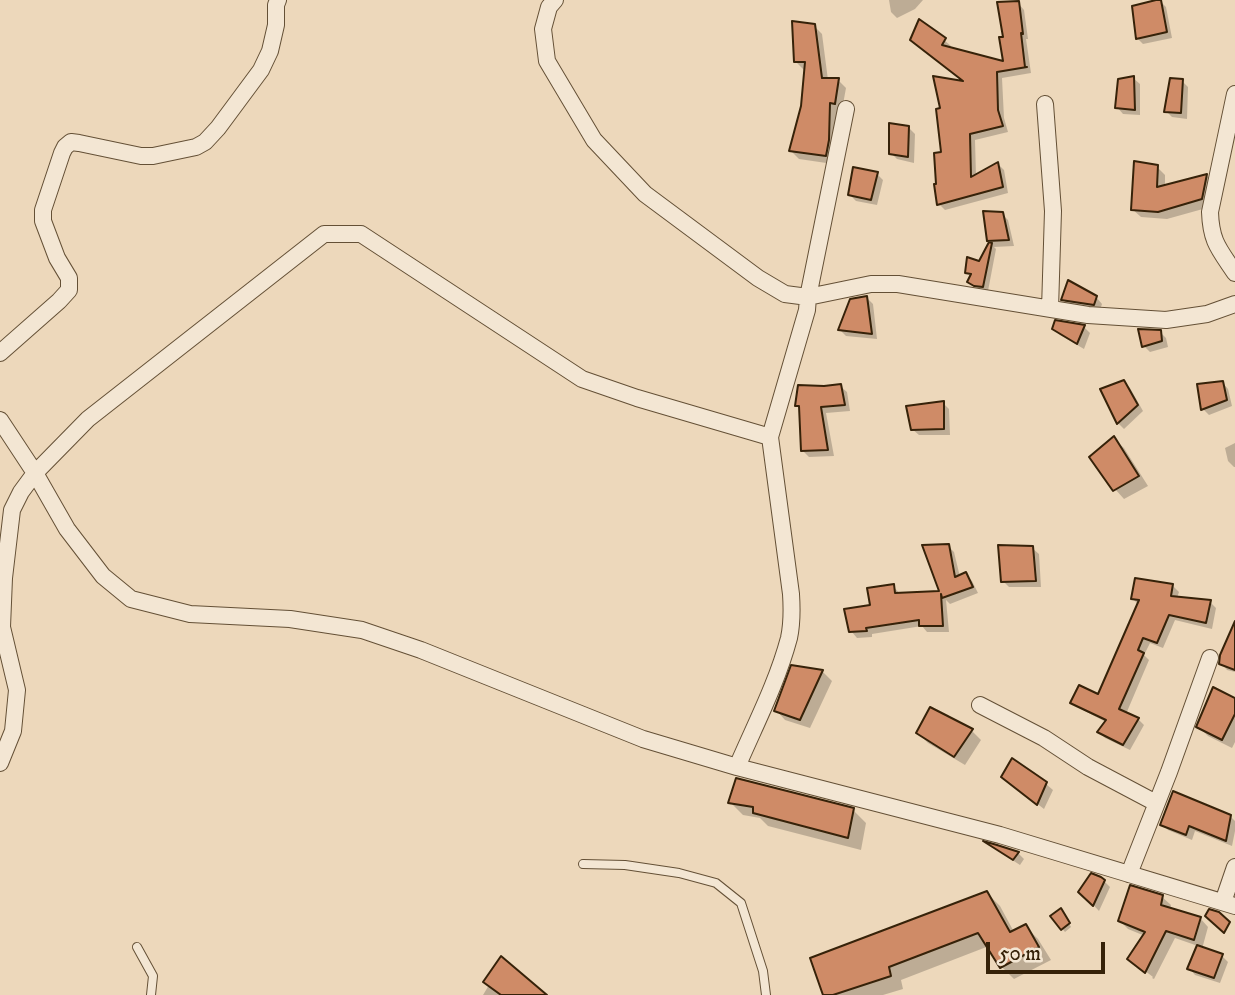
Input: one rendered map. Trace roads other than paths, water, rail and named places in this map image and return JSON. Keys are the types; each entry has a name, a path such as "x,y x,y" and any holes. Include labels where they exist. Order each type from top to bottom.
{"street":[{"path":"0,353 69,289 69,278 57,258 43,221 43,210 65,147 71,142 153,156 196,147 205,142 261,70 270,51 278,0"},
{"path":"555,0 549,7 542,29 547,61 594,140 645,194 758,278 785,294 808,298 871,284 898,284 1088,315 1166,320 1207,314 1235,304"},
{"path":"1235,93 1210,212 1210,230 1214,243 1235,273"},
{"path":"1045,104 1053,211 1050,309"},
{"path":"737,767 789,637 792,613 770,438 807,310 846,109"},
{"path":"0,763 13,731 17,690 1,628 12,510 21,492 35,473 88,419 324,234 361,234 582,379 770,438"},
{"path":"0,420 67,528 103,576 131,598 190,614 290,619 362,630 433,655 643,739 737,767 1000,835 1229,904 1235,867"},
{"path":"1129,874 1210,658"},
{"path":"980,705 1045,738 1088,767 1156,803"}],"lane":[{"path":"583,864 625,865 679,873 716,883 740,903 763,971 766,995"},
{"path":"136,947 153,976 151,995"}]}
